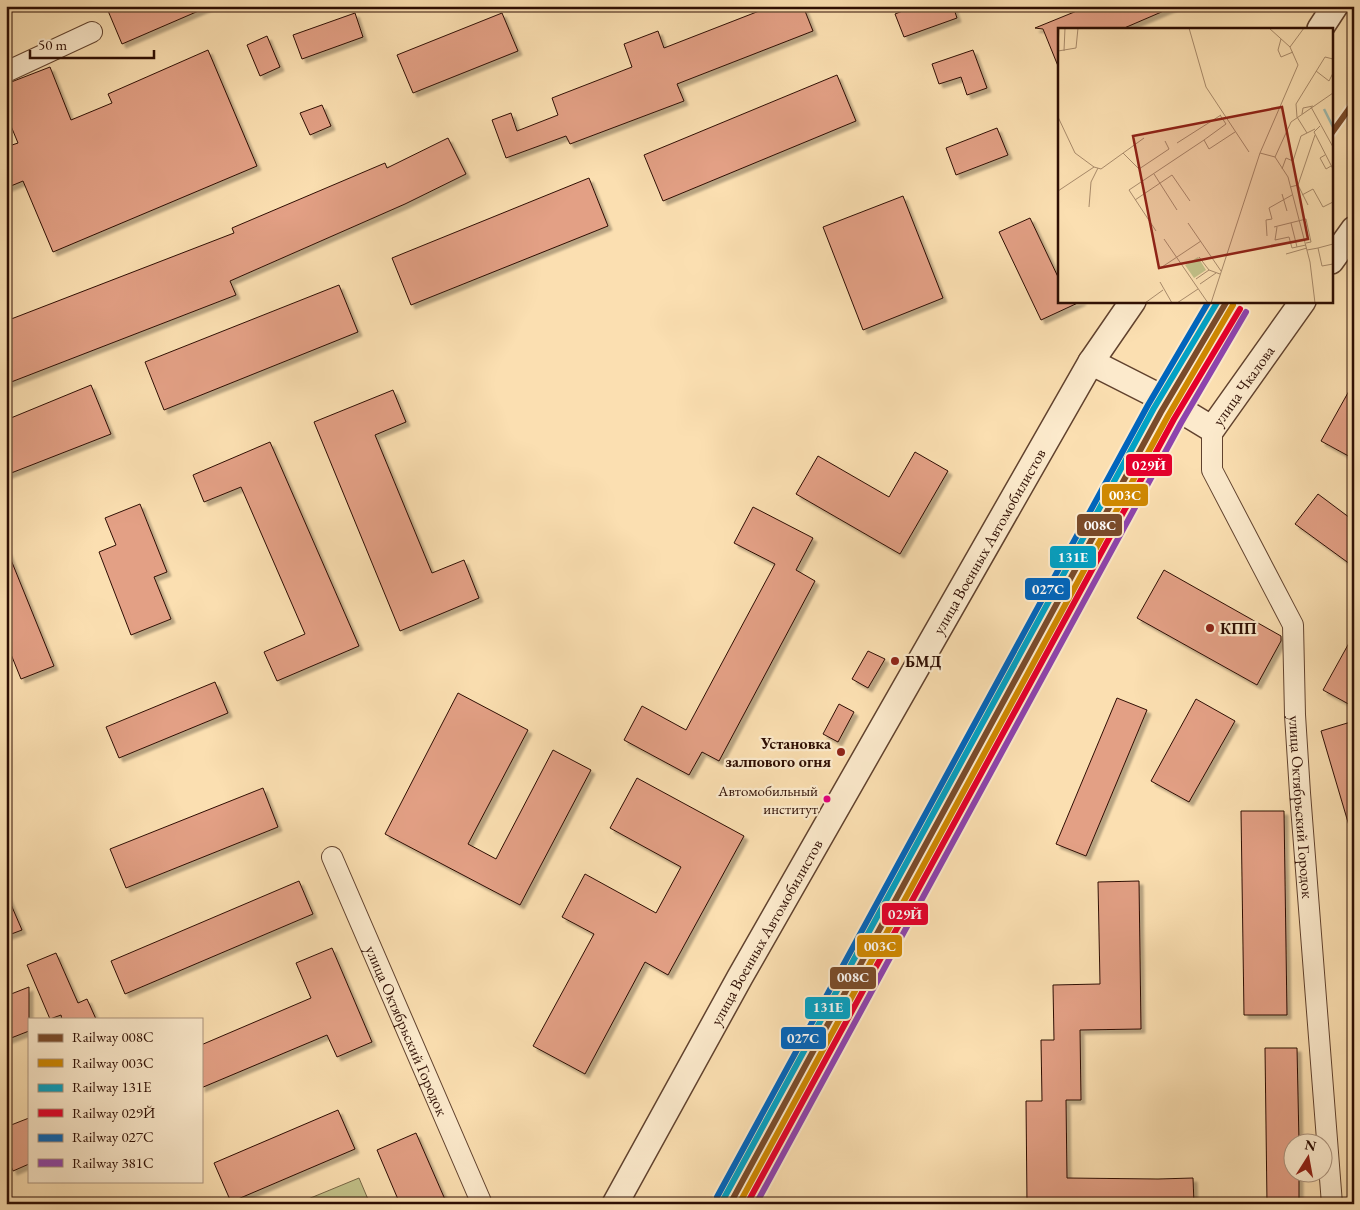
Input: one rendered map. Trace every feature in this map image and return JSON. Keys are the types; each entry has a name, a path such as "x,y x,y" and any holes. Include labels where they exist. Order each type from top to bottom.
{"street":[{"path":"1321,28 1335,6"},
{"path":"6,72 92,32"},
{"path":"1332,260 1354,229"},
{"name":"улица Военных Автомобилистов","path":"615,1204 740,977 1091,362 1131,302"},
{"name":"улица Чкалова","path":"1091,362 1156,395 1212,429 1302,302"},
{"name":"улица Октябрьский Городок","path":"1212,429 1212,470 1293,625 1295,715 1300,793 1332,1204"},
{"name":"улица Октябрьский Городок","path":"332,857 482,1204"}],"shaded area":[{"path":"359,1178 370,1204 296,1204"}],"building":[{"path":"106,6 210,6 122,44"},
{"path":"772,6 803,6 813,31 677,84 684,101 570,144 566,136 506,158 492,120 511,113 517,131 558,115 552,98 632,67 624,44 658,31 664,48"},
{"path":"915,6 953,6 957,18 904,37 895,14"},
{"path":"1089,6 1173,6 1124,28 1058,28 1058,66 1043,29 1035,28"},
{"path":"355,13 363,37 302,59 293,35"},
{"path":"502,13 518,51 413,93 397,55"},
{"path":"267,36 280,67 260,76 247,45"},
{"path":"208,50 257,166 53,252 23,181 6,188 6,147 18,143 6,114 6,84 50,67 71,120 112,103 108,94"},
{"path":"973,50 987,88 967,95 961,77 939,84 932,64"},
{"path":"837,75 856,121 663,201 644,155"},
{"path":"322,105 331,126 310,135 300,113"},
{"path":"997,128 1008,155 956,175 946,148"},
{"path":"448,138 466,174 405,204 230,281 236,295 6,384 6,321 234,233 232,228 385,163 387,168"},
{"path":"589,178 608,226 411,305 392,258"},
{"path":"903,196 943,298 863,330 823,227"},
{"path":"1030,218 1058,277 1058,302 1080,302 1041,320 999,232"},
{"path":"339,285 358,332 164,410 145,362"},
{"path":"1354,382 1354,459 1321,441"},
{"path":"91,385 111,434 6,475 6,420"},
{"path":"393,390 406,422 375,435 432,573 464,560 479,598 400,631 314,422"},
{"path":"270,442 359,646 277,681 264,652 305,634 241,487 204,502 193,475"},
{"path":"915,452 948,471 900,554 796,494 818,456 889,497"},
{"path":"1318,494 1354,521 1354,567 1295,524"},
{"path":"140,504 167,572 154,577 171,619 131,635 99,552 116,545 105,518"},
{"path":"753,507 813,538 796,570 815,581 719,761 702,752 689,775 624,740 642,706 686,730 775,564 734,543"},
{"path":"7,550 54,666 21,679 6,642"},
{"name":"КПП","path":"1164,570 1281,636 1281,641 1257,685 1137,618"},
{"path":"1354,634 1354,707 1323,690"},
{"path":"868,651 885,659 868,688 852,679"},
{"path":"215,682 228,713 119,758 106,727"},
{"path":"458,693 528,730 468,844 496,859 553,750 591,770 520,905 385,834"},
{"path":"1117,698 1147,710 1086,856 1056,844"},
{"path":"1196,699 1235,721 1189,802 1151,781"},
{"path":"839,704 854,712 838,742 823,734"},
{"path":"1354,721 1354,829 1350,829 1321,731"},
{"path":"637,778 744,836 668,975 645,962 585,1074 533,1046 594,934 562,917 585,874 656,913 681,867 610,828"},
{"path":"263,788 278,827 126,888 110,849"},
{"path":"1241,811 1284,811 1287,1015 1244,1015"},
{"path":"299,881 313,914 125,994 111,961"},
{"path":"1139,881 1141,1029 1080,1030 1081,1100 1066,1100 1067,1178 1193,1178 1194,1204 1027,1204 1026,1101 1042,1101 1041,1040 1054,1040 1053,985 1100,984 1098,882"},
{"path":"6,893 22,930 6,936"},
{"path":"332,948 372,1042 337,1057 327,1035 202,1088 202,1045 311,998 296,963"},
{"path":"56,953 78,1003 87,999 96,1018 62,1018 61,1015 50,1018 27,965"},
{"path":"29,987 28,1031 6,1040 6,996"},
{"path":"1265,1048 1297,1048 1299,1132 1282,1132 1282,1182 1299,1182 1299,1204 1267,1204"},
{"path":"338,1110 355,1149 231,1202 214,1163"},
{"path":"28,1118 28,1164 13,1171 6,1154 6,1127"},
{"path":"416,1133 447,1204 400,1204 377,1150"}],"rail line":[{"name":"008С","path":"1332,133 1354,102"},
{"name":"027С","path":"717,1197 1148,405 1208,302"},
{"name":"131Е","path":"723,1200 1154,408 1217,302"},
{"name":"008С","path":"730,1204 1161,412 1226,302"},
{"name":"003С","path":"739,1204 1168,416 1233,305"},
{"name":"029Й","path":"747,1204 1174,419 1240,309"},
{"name":"381С","path":"756,1204 1181,423 1246,312"}],"place":[{"name":"КПП","path":"1210,628"},
{"name":"БМД","path":"895,661"},
{"name":"Установка залпового огня","path":"841,752"},
{"name":"Автомобильный институт","path":"827,799"}]}
